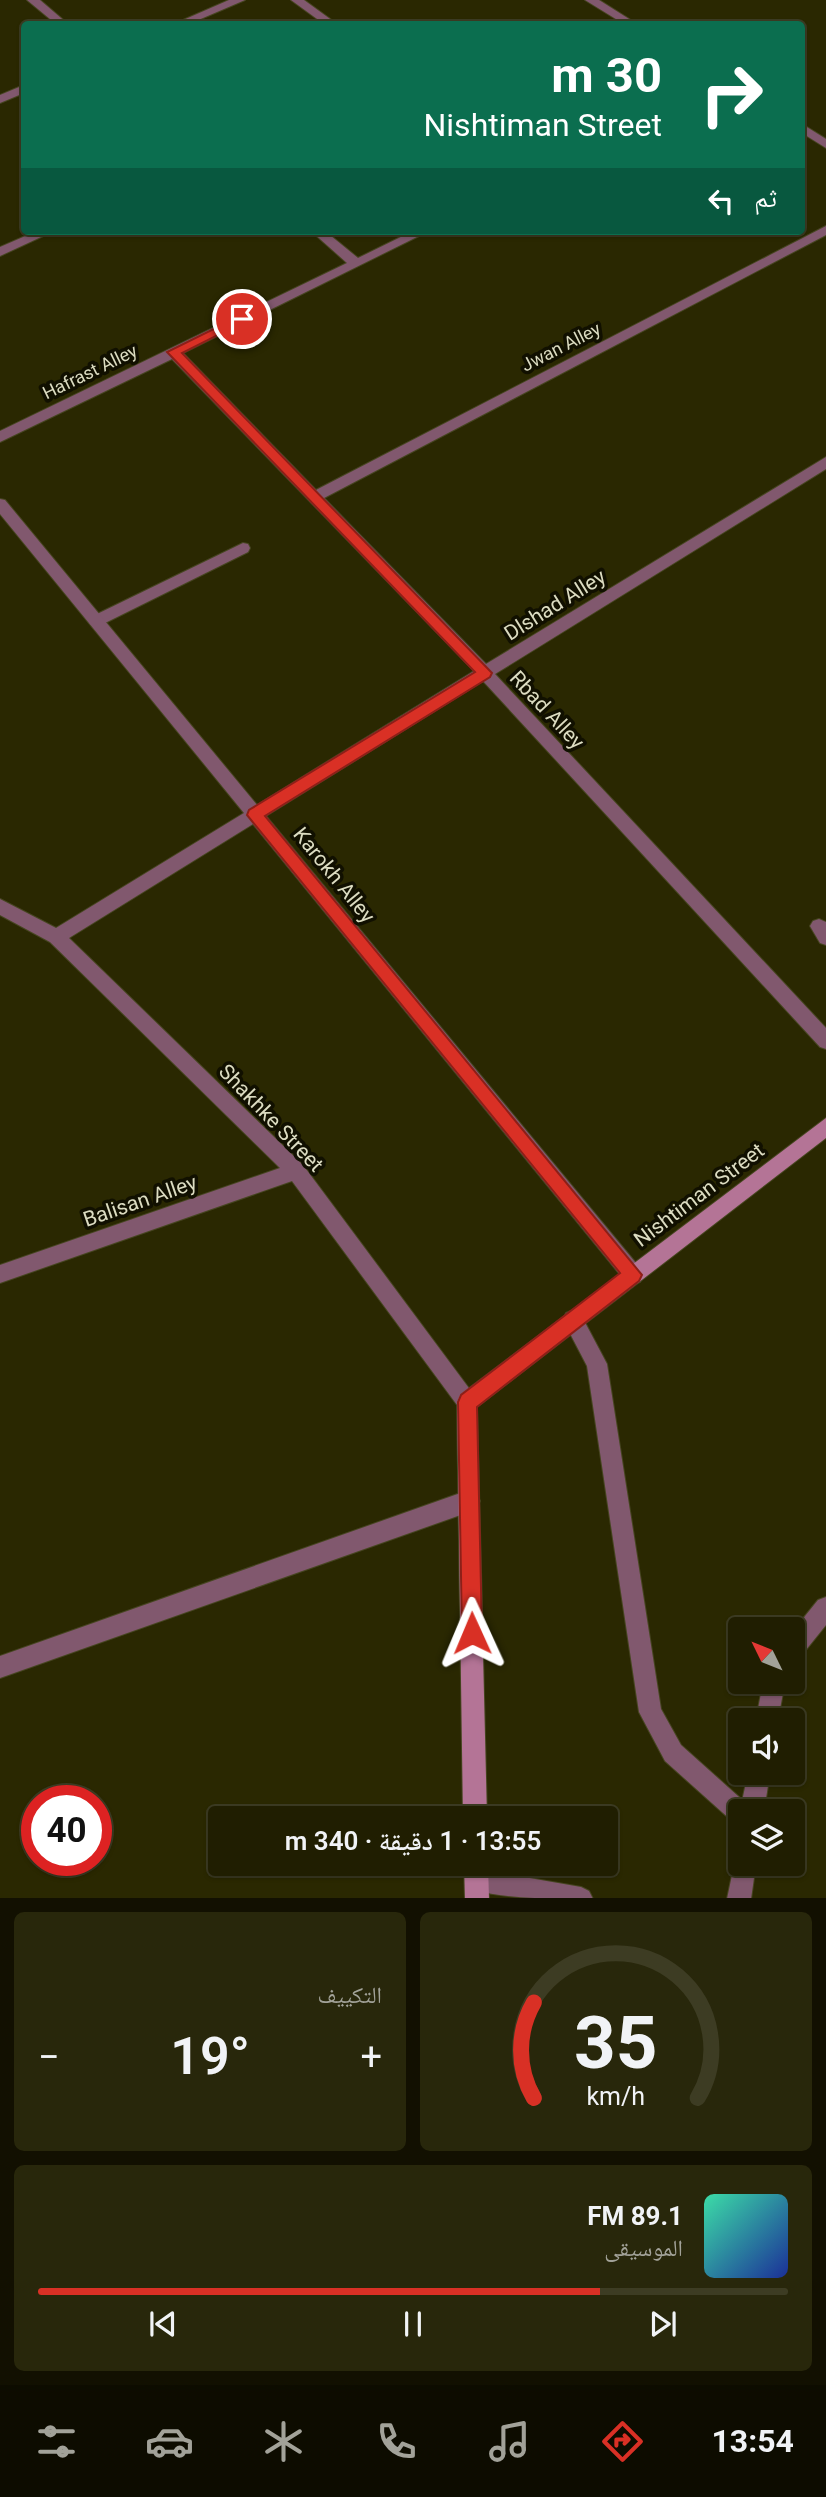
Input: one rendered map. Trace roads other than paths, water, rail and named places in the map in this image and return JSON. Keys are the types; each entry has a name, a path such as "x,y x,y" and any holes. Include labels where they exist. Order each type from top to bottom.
{"street":[{"path":"33,0 58,21"},
{"path":"187,21 239,0"},
{"path":"297,0 327,21"},
{"path":"591,0 626,21"},
{"path":"0,99 21,90"},
{"path":"806,131 826,127"},
{"path":"806,131 826,145"},
{"name":"Jwan Alley","path":"314,497 826,230"},
{"path":"0,253 39,235"},
{"path":"322,235 356,263"},
{"name":"Hafrast Alley","path":"0,437 415,235"},
{"name":"Rbad Alley","path":"174,352 485,673 826,1041"},
{"name":"Dlshad Alley","path":"56,937 826,462"},
{"name":"Karokh Alley","path":"0,504 633,1275"},
{"path":"96,621 243,548"},
{"name":"Shakhke Street","path":"0,906 56,937 296,1171 467,1402"},
{"name":"Nishtiman Street","path":"467,1402 826,1127"},
{"name":"Balisan Alley","path":"0,1274 296,1171"},
{"path":"573,1320 597,1364 650,1712 673,1754 728,1802"},
{"path":"467,1402 475,1806"},
{"path":"0,1667 469,1500"},
{"path":"805,1633 826,1608"},
{"path":"739,1898 742,1876"},
{"path":"477,1881 575,1898"}]}
